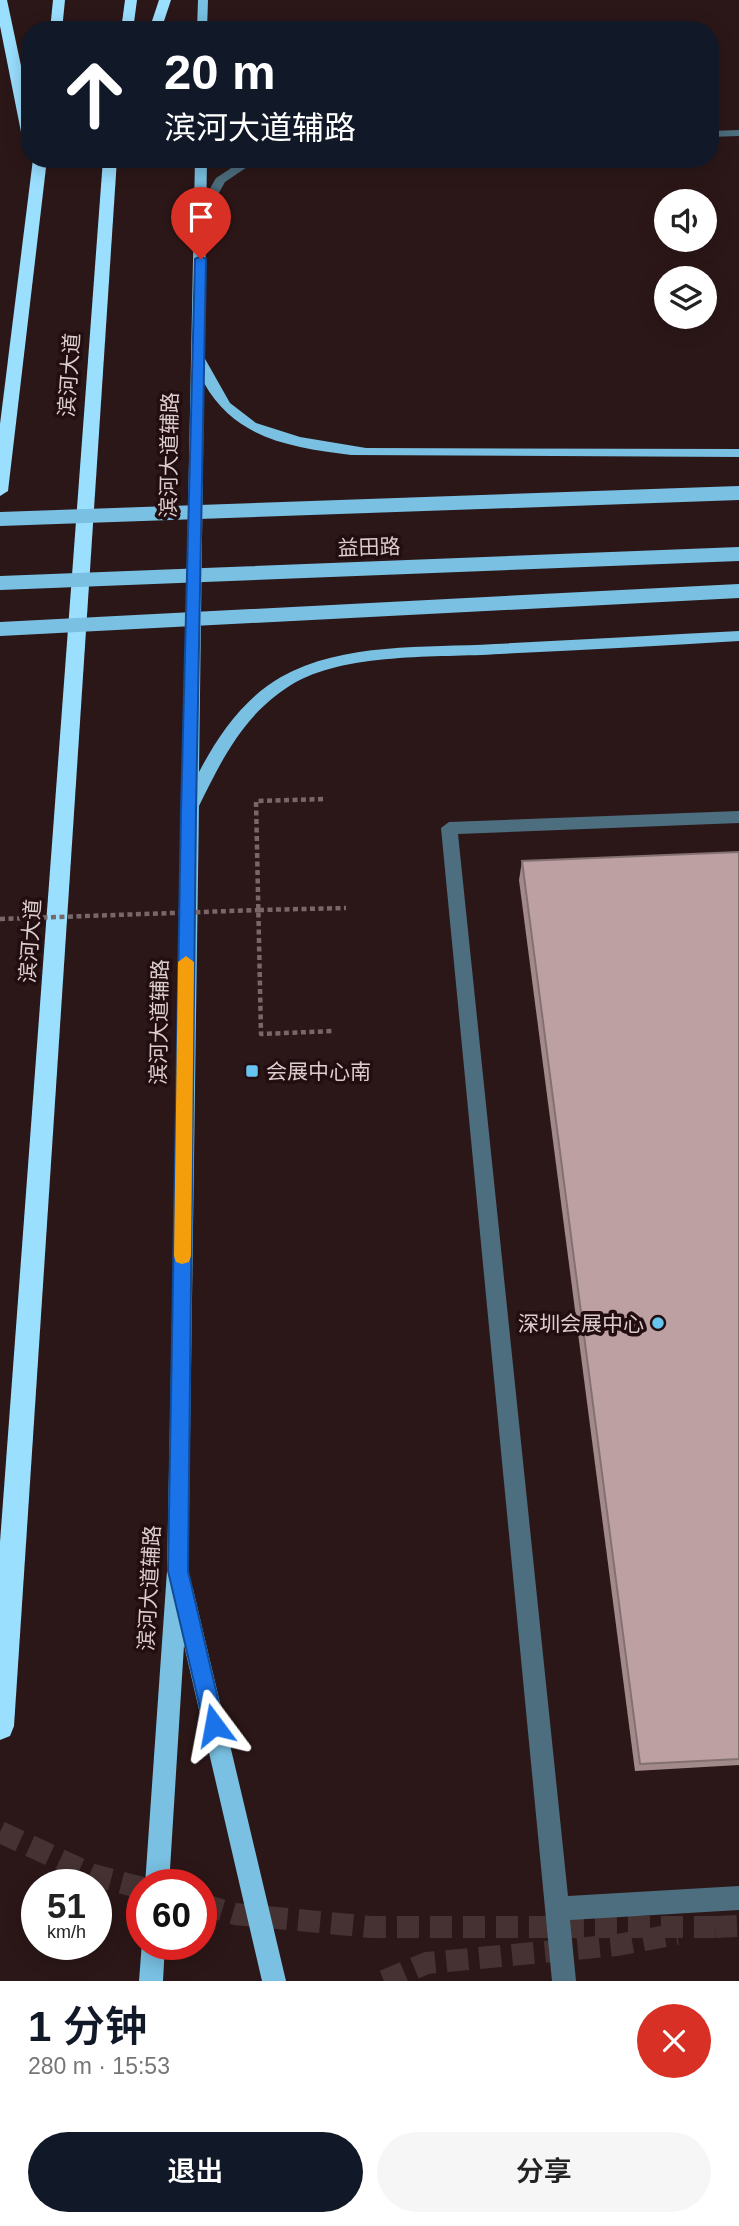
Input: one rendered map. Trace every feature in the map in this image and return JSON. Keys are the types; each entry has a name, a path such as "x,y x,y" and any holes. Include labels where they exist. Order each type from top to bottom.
{"highway":[{"path":"1,0 2,19 21,102"},
{"path":"57,21 59,0"},
{"path":"128,21 131,0"},
{"path":"158,21 164,0"},
{"path":"33,168 36,190"},
{"path":"0,491 39,168"},
{"name":"滨河大道","path":"0,1726 110,168"}],"main road":[{"path":"202,21 203,0"},
{"name":"滨河大道辅路","path":"158,1869 178,1571 188,811 197,356 203,211 201,168"},
{"path":"197,356 214,391 240,418 319,447 366,452 739,453"},
{"name":"益田路","path":"0,519 739,493"},
{"name":"益田路","path":"0,583 739,554"},
{"path":"0,629 739,591"},
{"path":"188,811 218,750 242,715 274,688 318,667 343,660 389,655 739,636"},
{"path":"178,1571 274,1981"},
{"path":"151,1981 152,1960"}],"street":[{"path":"719,134 739,133"},
{"path":"203,211 220,180 239,168"},
{"path":"564,1981 449,828 739,817"},
{"path":"557,1909 739,1898"}],"path":[{"path":"323,799 256,801 261,1034 333,1031"},
{"path":"0,919 346,908"}],"building":[{"name":"深圳会展中心","path":"739,852 739,1759 640,1764 522,861"}],"tunnel":[{"path":"0,1832 93,1875 126,1884"},
{"path":"217,1909 235,1914 371,1927 715,1927"},
{"path":"715,1927 739,1926"},
{"path":"384,1981 427,1963 617,1945 677,1934"}],"slow traffic":[{"path":"182,1256 186,962"}],"place":[{"name":"会展中心南","path":"252,1071"},
{"name":"深圳会展中心","path":"658,1323"}],"route":[{"path":"201,259 188,811 178,1571 214,1725"}]}
